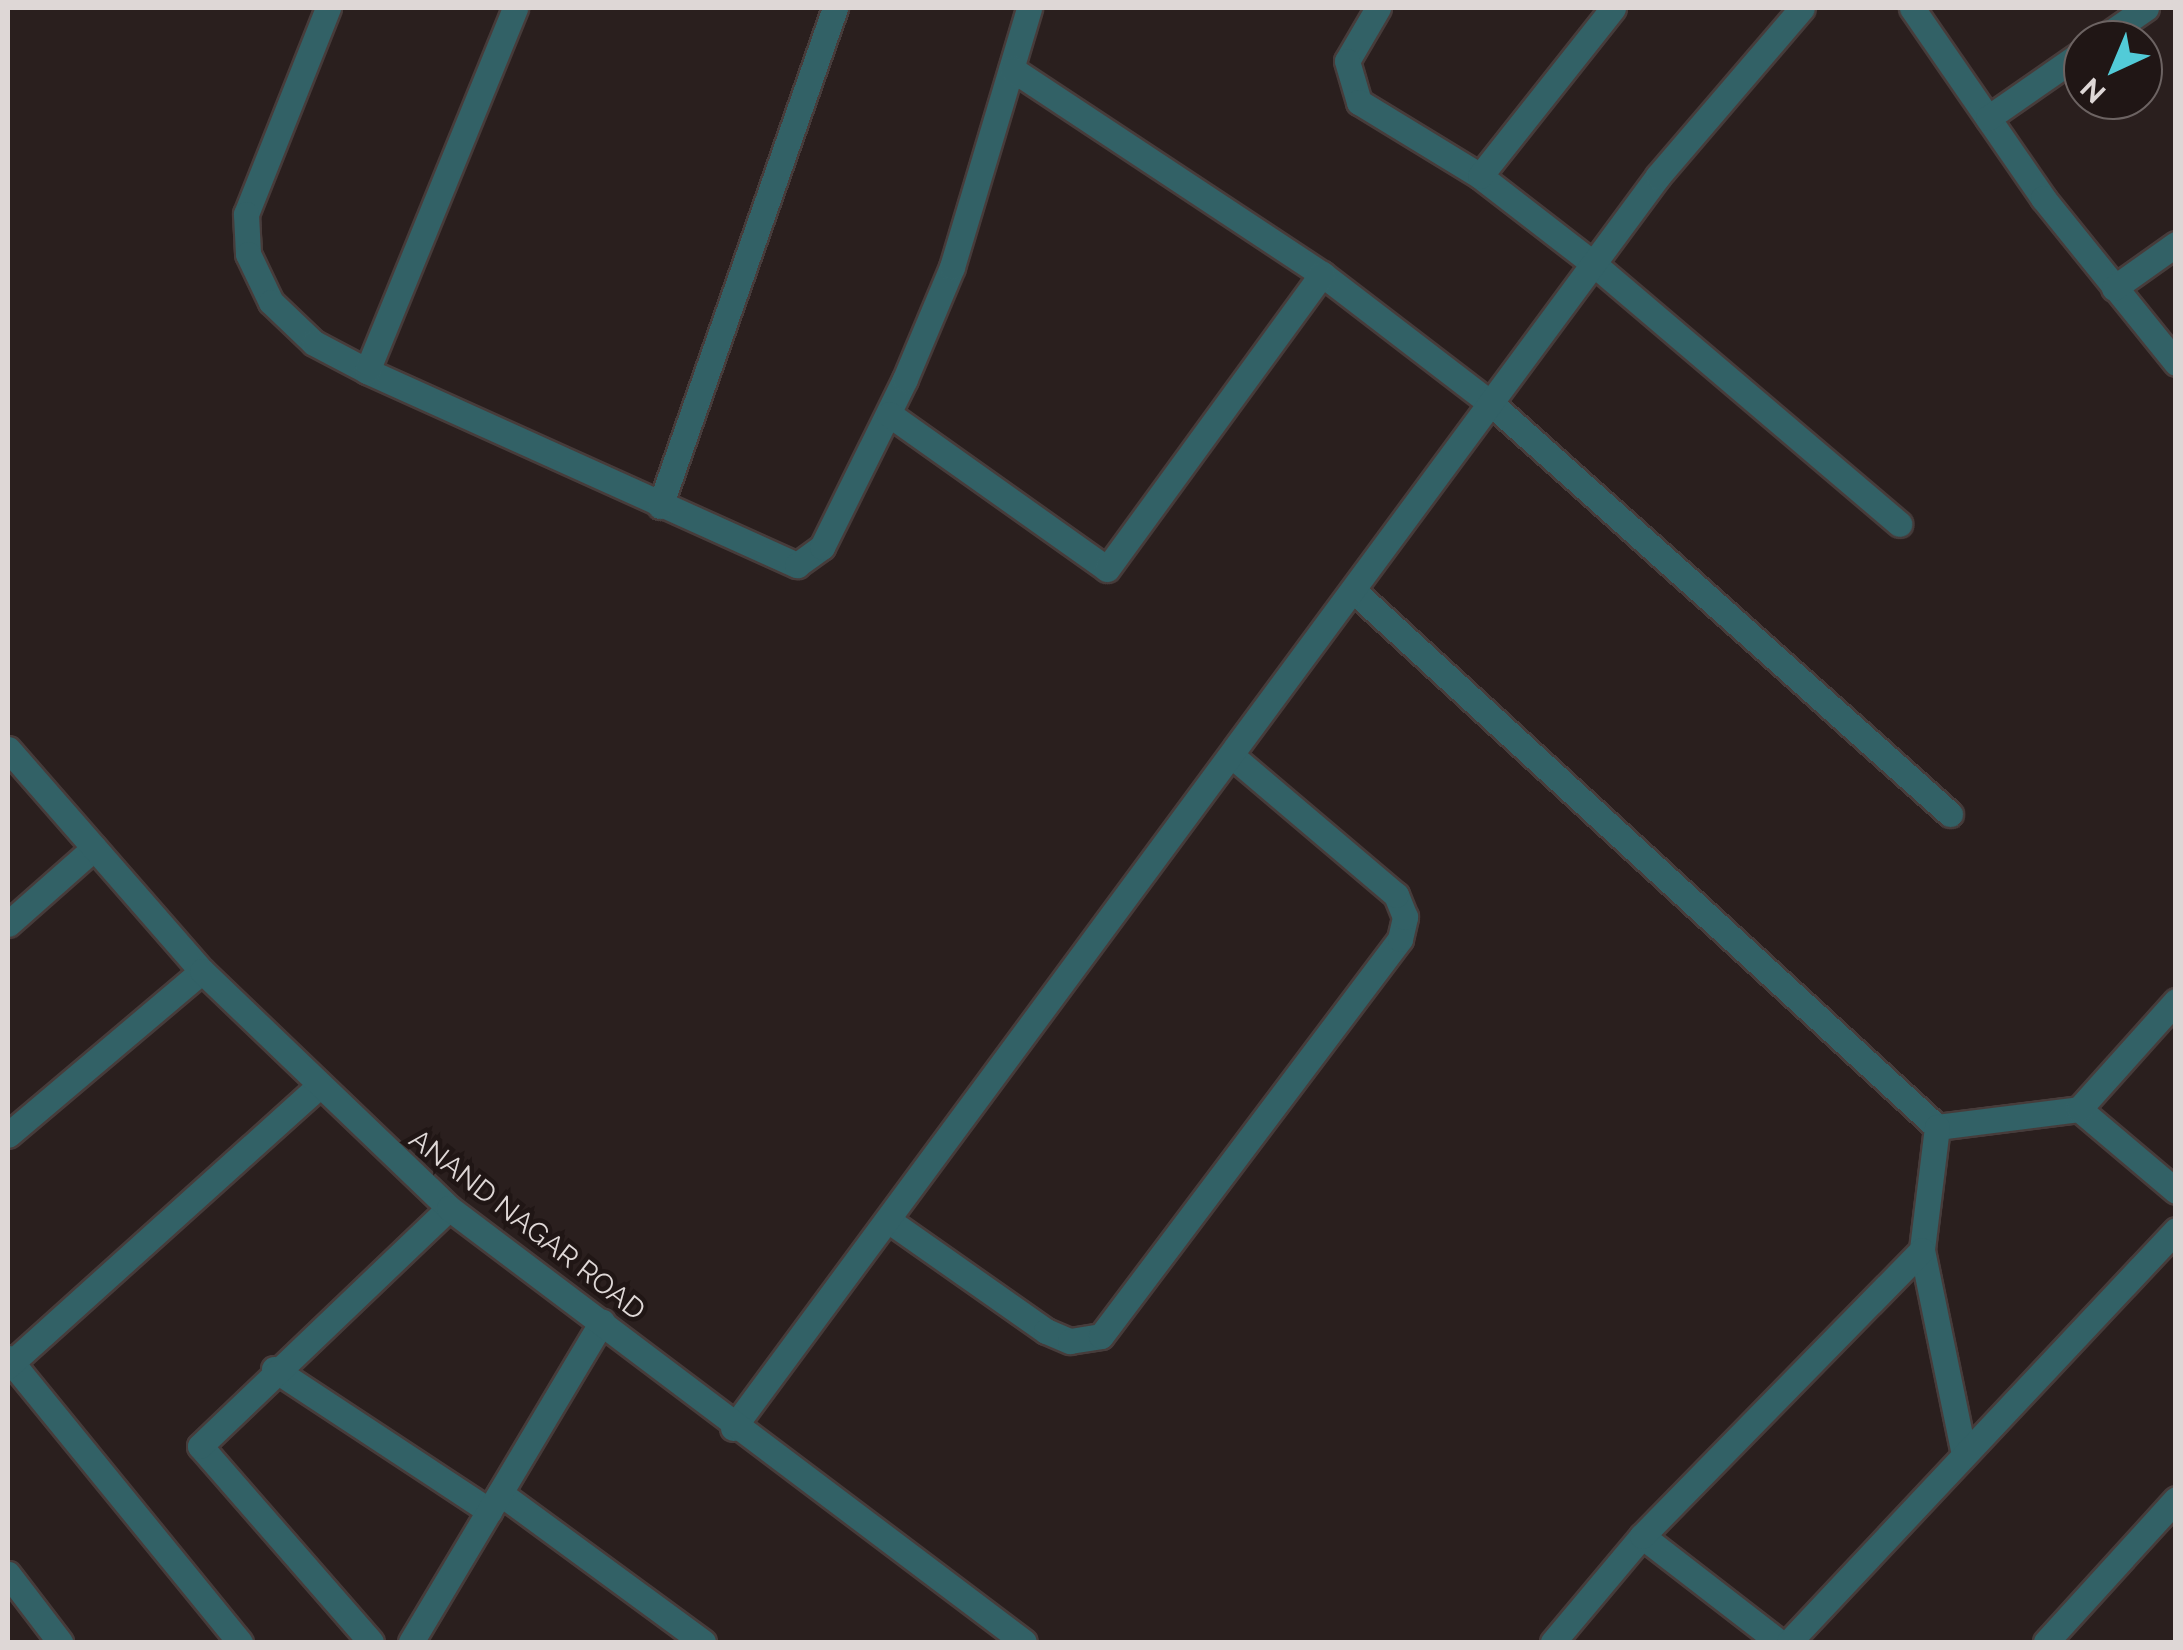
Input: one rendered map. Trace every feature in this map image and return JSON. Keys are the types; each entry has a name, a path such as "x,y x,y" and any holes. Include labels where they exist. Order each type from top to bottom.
{"street":[{"path":"328,8 246,214 248,254 271,302 314,343 366,371 660,506 807,564 889,414 952,267 1030,8"},
{"path":"366,371 514,8"},
{"path":"660,506 835,8"},
{"path":"1378,8 1350,48 1350,89 1480,176 1594,264 1899,524"},
{"path":"1480,176 1613,8"},
{"path":"733,1428 1494,406 1594,264 1802,8"},
{"path":"1912,8 2114,288 2176,363"},
{"path":"1988,118 2063,66"},
{"path":"1012,69 1322,274 1494,406 1950,814"},
{"path":"2114,288 2176,244"},
{"path":"889,414 1107,569 1322,274"},
{"path":"1354,591 1938,1127"},
{"name":"ANAND NAGAR ROAD","path":"8,750 202,970 317,1088 449,1208 602,1322 733,1428 1024,1642"},
{"path":"888,1220 1046,1331 1088,1343 1101,1336 1400,939 1406,917 1396,895 1233,757"},
{"path":"8,924 94,848"},
{"path":"8,1135 202,970"},
{"path":"1938,1127 2078,1108 2176,1001"},
{"path":"240,1642 9,1362 317,1088"},
{"path":"2078,1108 2176,1191"},
{"path":"1938,1127 1922,1250 1964,1454"},
{"path":"370,1642 203,1457 208,1429 449,1208"},
{"path":"1789,1642 2176,1230"},
{"path":"1553,1642 1642,1536 1922,1250"},
{"path":"410,1642 602,1322"},
{"path":"274,1368 495,1502 703,1642"},
{"path":"2046,1642 2176,1499"},
{"path":"1642,1536 1779,1642"},
{"path":"8,1574 60,1642"}]}
